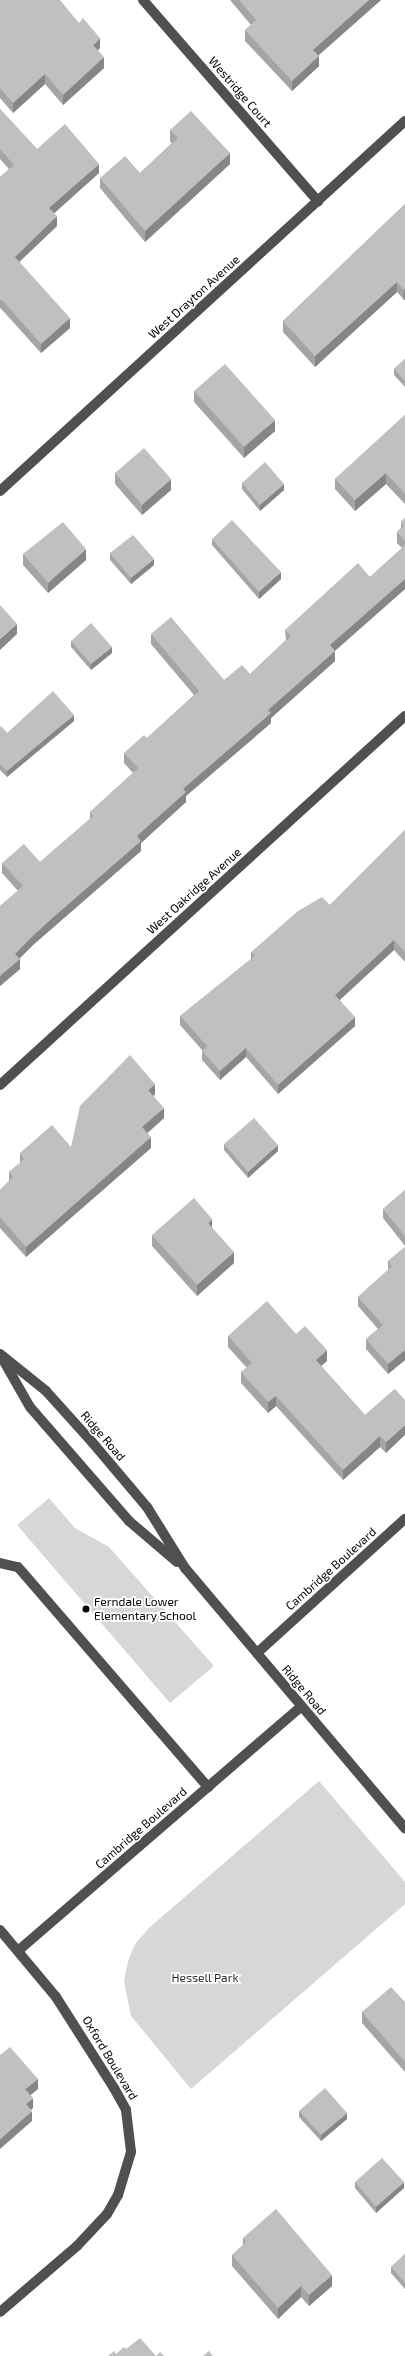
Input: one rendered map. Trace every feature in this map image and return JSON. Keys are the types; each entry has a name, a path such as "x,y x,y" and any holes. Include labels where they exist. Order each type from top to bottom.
{"street":[{"name":"Westridge Court","path":"143,0 318,201"},
{"name":"West Drayton Avenue","path":"0,491 405,121"},
{"name":"West Oakridge Avenue","path":"0,1085 405,716"},
{"name":"Ridge Road","path":"0,1354 46,1391 92,1442 147,1507 184,1568"},
{"name":"Ridge Road","path":"0,1354 30,1407 130,1521 184,1568 405,1828"},
{"name":"Cambridge Boulevard","path":"257,1653 405,1519"},
{"path":"0,1563 18,1566 208,1787"},
{"name":"Cambridge Boulevard","path":"19,1950 301,1707"},
{"path":"0,1930 19,1950"},
{"name":"Oxford Boulevard","path":"0,2312 77,2246 107,2214 118,2195 131,2152 126,2110 114,2088 56,1997 19,1950"}],"green space":[{"path":"49,1498 75,1528 109,1547 214,1666 170,1703 17,1525"},
{"name":"Hessell Park","path":"319,1781 405,1882 405,1904 191,2089 131,2016 124,1981 128,1961 135,1944 150,1927"}],"building":[{"path":"0,0 60,0 79,23 83,18 100,38 93,45 104,57 63,95 45,74 13,103 0,88"},
{"path":"239,0 369,0 313,50 319,56 292,81 245,30 256,20"},
{"path":"0,109 37,149 65,124 99,164 49,208 57,216 15,257 70,318 41,344 0,299 0,177 14,165 0,149"},
{"path":"191,111 230,153 145,231 100,178 125,156 140,173 178,138 170,130"},
{"path":"405,204 405,289 404,290 397,282 315,356 283,321"},
{"path":"405,359 405,381 394,369"},
{"path":"225,364 275,420 244,447 194,391"},
{"path":"405,415 405,494 386,473 355,500 335,479"},
{"path":"144,448 171,479 142,505 115,473"},
{"path":"265,462 284,484 260,505 242,483"},
{"path":"405,518 405,541 397,532 404,526 401,522"},
{"path":"232,520 281,572 259,592 212,539"},
{"path":"63,522 86,549 48,583 23,554"},
{"path":"133,535 154,559 131,578 110,553"},
{"path":"405,545 405,579 330,645 335,651 268,710 271,713 183,789 186,792 137,836 141,841 33,935 15,954 20,959 0,976 0,906 23,886 2,863 24,844 40,862 93,816 90,812 138,768 124,753 144,735 147,738 199,691 151,634 171,617 224,680 242,665 250,674 291,636 285,630 358,563 370,577"},
{"path":"0,606 17,624 0,639"},
{"path":"91,623 112,647 91,664 71,641"},
{"path":"53,691 74,715 7,771 0,764 0,727 1,726 7,733"},
{"path":"405,830 405,952 394,940 335,995 355,1017 278,1085 246,1048 220,1071 202,1051 207,1046 180,1016 255,956 251,952 298,911 322,897 330,905"},
{"path":"130,1055 155,1084 148,1090 164,1108 142,1127 151,1137 26,1247 0,1217 0,1190 13,1177 9,1172 24,1159 20,1153 52,1125 71,1147 80,1106"},
{"path":"254,1118 278,1145 248,1172 224,1144"},
{"path":"405,1190 405,1236 383,1209"},
{"path":"194,1198 212,1219 208,1223 234,1252 197,1285 152,1235"},
{"path":"405,1247 405,1350 388,1364 366,1339 383,1325 358,1297 392,1266 388,1261"},
{"path":"267,1301 296,1334 305,1326 327,1350 316,1360 365,1415 395,1389 405,1400 405,1425 386,1442 380,1436 343,1470 276,1396 268,1402 241,1372 252,1363 228,1336"},
{"path":"391,1987 405,2002 405,2062 362,2012"},
{"path":"10,2047 38,2079 25,2089 33,2098 26,2104 32,2111 0,2139 0,2055"},
{"path":"325,2088 347,2113 321,2135 299,2111"},
{"path":"382,2158 404,2182 376,2207 355,2182"},
{"path":"276,2209 332,2275 309,2295 301,2286 278,2308 232,2255 246,2242 243,2238"},
{"path":"405,2254 405,2283 391,2267"},
{"path":"140,2338 156,2356 108,2356 114,2351 116,2354 124,2347 126,2349"},
{"path":"209,2351 213,2356 203,2356"},
{"path":"160,2352 164,2356 156,2356"}],"place":[{"name":"Ferndale Lower Elementary School","path":"86,1609"}]}
